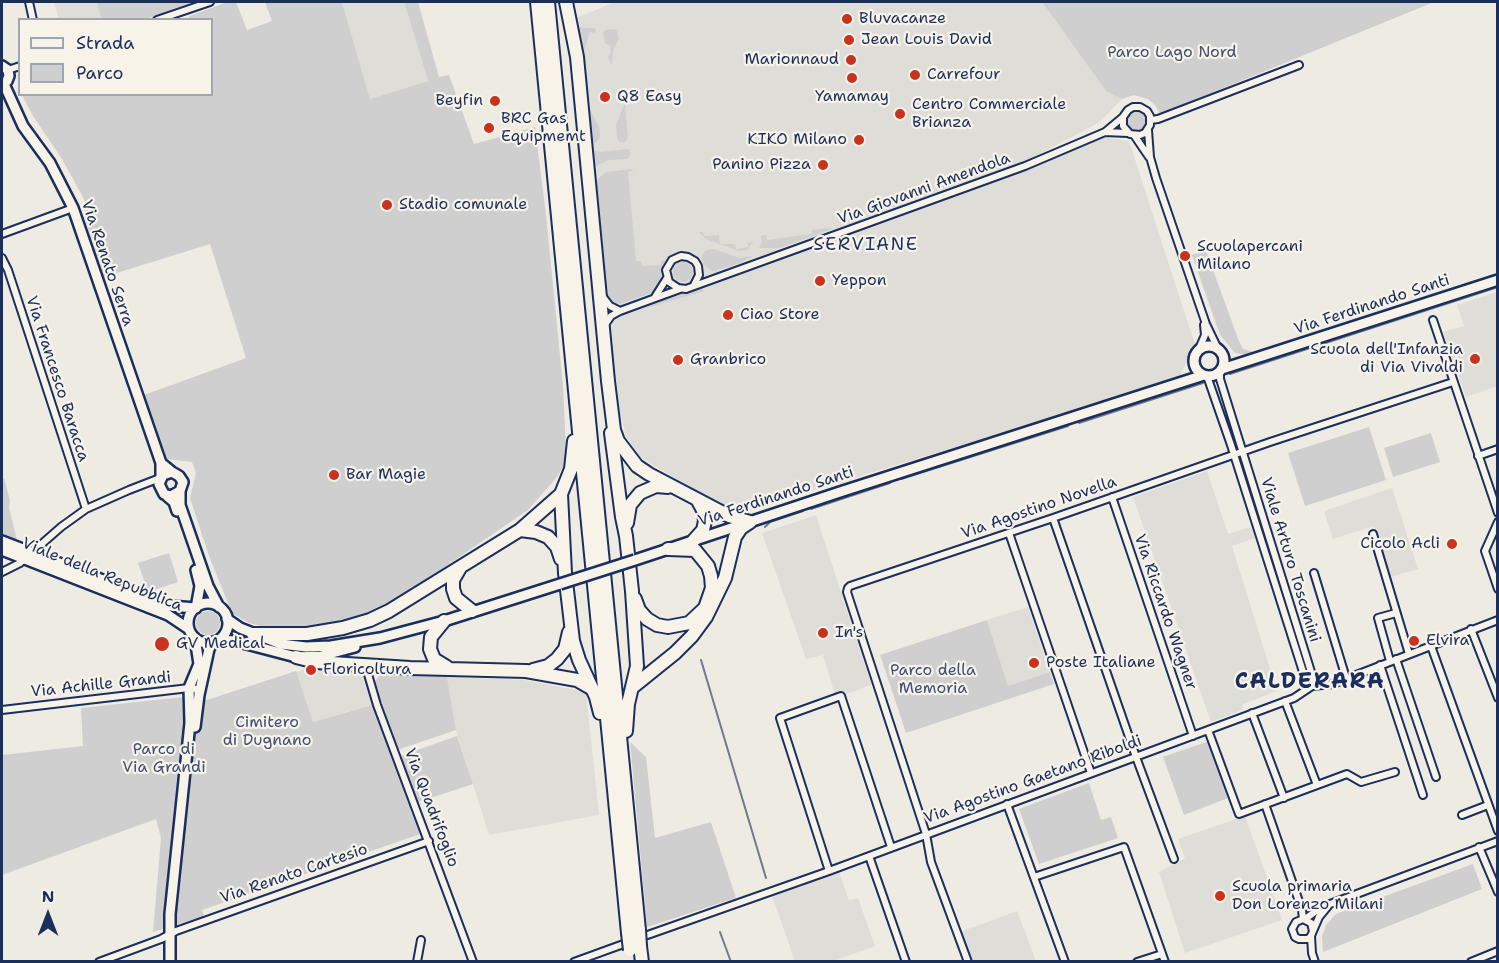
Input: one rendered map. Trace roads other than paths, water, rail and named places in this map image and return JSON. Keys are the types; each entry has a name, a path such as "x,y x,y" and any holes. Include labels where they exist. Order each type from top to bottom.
{"highway":[{"path":"537,2 610,754 633,932"},
{"path":"548,2 626,801 634,952 642,962"},
{"path":"566,2 577,57 598,288 614,430 618,441 637,466 698,501 733,518 750,522"},
{"path":"608,381 613,450 632,591 637,666 626,722 626,801"},
{"path":"562,578 561,494 571,469 574,432 578,423"},
{"path":"626,536 628,512 635,498 649,488 672,487"},
{"path":"253,634 307,633 357,624 389,611 520,530 561,494"},
{"path":"694,540 703,530 705,521 704,512 698,501"},
{"path":"633,686 675,653 702,622 725,579 735,537 741,528 750,522"},
{"path":"520,530 536,532 548,537 557,547 579,660 594,692 604,744 610,754"},
{"path":"632,591 639,610 657,625 680,626 698,616 705,608 712,588 708,566 695,550 668,549"},
{"path":"460,568 453,580 453,590 456,598 472,611"},
{"path":"526,671 548,666 562,655 568,640 570,619"},
{"path":"444,621 431,637 430,649 434,659 447,667"},
{"path":"296,657 316,662 410,668 447,667 526,671 578,680 589,685 594,692"}],"main road":[{"path":"3,85 9,78 4,68"},
{"name":"Via Renato Serra","path":"3,85 23,126 50,163 73,208 160,463 160,481"},
{"name":"Via Ferdinando Santi","path":"1221,370 1497,280"},
{"path":"1181,382 1189,375 1199,349 1211,346 1220,351 1224,362 1221,370 1206,376 1197,371 1194,364"},
{"name":"Via Ferdinando Santi","path":"1220,351 1239,360 1255,358"},
{"name":"Via Ferdinando Santi","path":"380,638 444,621 562,578 635,560 1181,382 1206,376"},
{"path":"160,463 177,474 183,485 175,496 167,496"},
{"path":"168,962 170,914 190,723 189,688 199,664 189,619 196,608 200,586 199,576 175,506 160,481 172,472"},
{"path":"180,491 180,505 208,586 219,607 232,624 281,644 306,647 331,646 380,638"},
{"name":"Viale della Repubblica","path":"2,541 28,556 168,615 192,633"},
{"name":"Viale della Repubblica","path":"2,550 28,556 170,606 196,608"},
{"path":"196,608 206,603 219,607"},
{"path":"170,935 175,914 199,695 209,649 226,630 227,619"},
{"path":"192,633 204,642 235,641 296,657 330,654 380,638"}],"street":[{"path":"28,2 32,18"},
{"path":"162,18 210,2"},
{"path":"1151,120 1299,65"},
{"path":"1150,157 1123,126 1123,117 1133,107 1140,107 1147,111 1151,120 1148,129 1150,157 1202,306 1206,324 1220,351"},
{"name":"Via Giovanni Amendola","path":"694,285 1015,170 1105,132 1123,117"},
{"path":"1131,134 1140,135 1148,129"},
{"name":"Via Giovanni Amendola","path":"1105,132 1131,134"},
{"path":"2,234 73,208"},
{"path":"654,298 667,278 669,264 677,257 686,256 692,259 699,270 716,277"},
{"name":"Via Francesco Baracca","path":"2,258 8,270 86,509"},
{"path":"603,332 610,316 620,310 690,288 698,279 699,270"},
{"path":"667,278 673,286 681,289"},
{"path":"598,288 610,306 620,310"},
{"path":"1199,349 1205,335 1202,306"},
{"path":"1433,320 1497,513"},
{"name":"Viale Arturo Toscanini","path":"1221,370 1220,378 1312,675 1312,686"},
{"name":"Viale Arturo Toscanini","path":"1206,376 1234,455 1304,675 1312,686"},
{"name":"Via Agostino Novella","path":"926,834 847,592 850,586 1453,382"},
{"path":"1478,456 1497,449"},
{"path":"2,572 28,556 86,509 107,498 160,481"},
{"name":"Via Riccardo Wagner","path":"1112,497 1193,736"},
{"path":"1053,518 1174,859"},
{"path":"1497,522 1485,551 1497,590"},
{"path":"1009,533 1091,773"},
{"path":"1372,534 1409,654"},
{"path":"1314,573 1346,678"},
{"path":"1396,613 1378,618 1436,777"},
{"name":"Via Agostino Gaetano Riboldi","path":"574,962 829,871 1286,701 1312,686 1333,684 1497,620"},
{"path":"1471,630 1497,698"},
{"path":"1431,647 1497,831"},
{"name":"Via Quadrifoglio","path":"365,664 376,705 473,962"},
{"path":"1380,665 1423,795"},
{"name":"Via Achille Grandi","path":"2,710 189,688 196,689 199,695"},
{"path":"829,871 780,718 841,696 891,847"},
{"path":"1286,701 1317,785"},
{"path":"1252,713 1284,798"},
{"path":"1208,730 1239,814 1347,774 1361,782 1395,772"},
{"path":"1007,804 1065,962"},
{"path":"1265,804 1304,919"},
{"path":"1462,815 1488,805"},
{"path":"926,834 931,862 968,962"},
{"name":"Via Renato Cartesio","path":"99,962 176,931 429,841"},
{"path":"1312,953 1295,937 1292,929 1296,922 1330,904 1497,841"},
{"path":"1034,877 1124,847 1165,962"},
{"path":"1479,847 1497,892"},
{"path":"869,856 906,962"},
{"path":"1299,939 1304,940 1312,934 1319,917 1330,904"},
{"path":"1304,919 1311,922 1312,953 1315,962"},
{"path":"417,962 421,940"},
{"path":"1471,962 1497,951"},
{"path":"1137,962 1162,954"}],"waterway":[{"path":"1230,374 1498,287"},
{"path":"1079,423 1203,383"},
{"path":"901,479 1068,426"},
{"path":"811,509 890,483"},
{"path":"765,527 770,522 803,511"},
{"path":"701,660 766,878"},
{"path":"720,932 731,962"}],"place":[{"name":"Bluvacanze","path":"847,19"},
{"name":"Jean Louis David","path":"849,40"},
{"name":"Marionnaud","path":"851,60"},
{"name":"Carrefour","path":"915,75"},
{"name":"Yamamay","path":"852,78"},
{"name":"Q8 Easy","path":"605,97"},
{"name":"Beyfin","path":"495,101"},
{"name":"Centro Commerciale Brianza","path":"900,114"},
{"name":"BRC Gas Equipmemt","path":"489,128"},
{"name":"KIKO Milano","path":"859,140"},
{"name":"Panino Pizza","path":"823,165"},
{"name":"Stadio comunale","path":"387,205"},
{"name":"Scuolapercani Milano","path":"1185,256"},
{"name":"Yeppon","path":"820,281"},
{"name":"Ciao Store","path":"728,315"},
{"name":"Scuola dell'Infanzia di Via Vivaldi","path":"1475,359"},
{"name":"Granbrico","path":"678,360"},
{"name":"Bar Magie","path":"334,475"},
{"name":"Cicolo Acli","path":"1452,544"},
{"name":"In's","path":"823,633"},
{"name":"Elvira","path":"1414,641"},
{"name":"GV Medical","path":"162,644"},
{"name":"Poste Italiane","path":"1034,663"},
{"name":"Floricoltura","path":"311,670"},
{"name":"Scuola primaria Don Lorenzo Milani","path":"1220,896"}],"district":[{"name":"SERVIANE","path":"866,245"},
{"name":"CALDERARA","path":"1310,682"}],"park label":[{"name":"Parco Lago Nord","path":"1172,53"},
{"name":"Parco della Memoria","path":"933,680"},
{"name":"Cimitero di Dugnano","path":"267,732"},
{"name":"Parco di Via Grandi","path":"164,759"}]}
